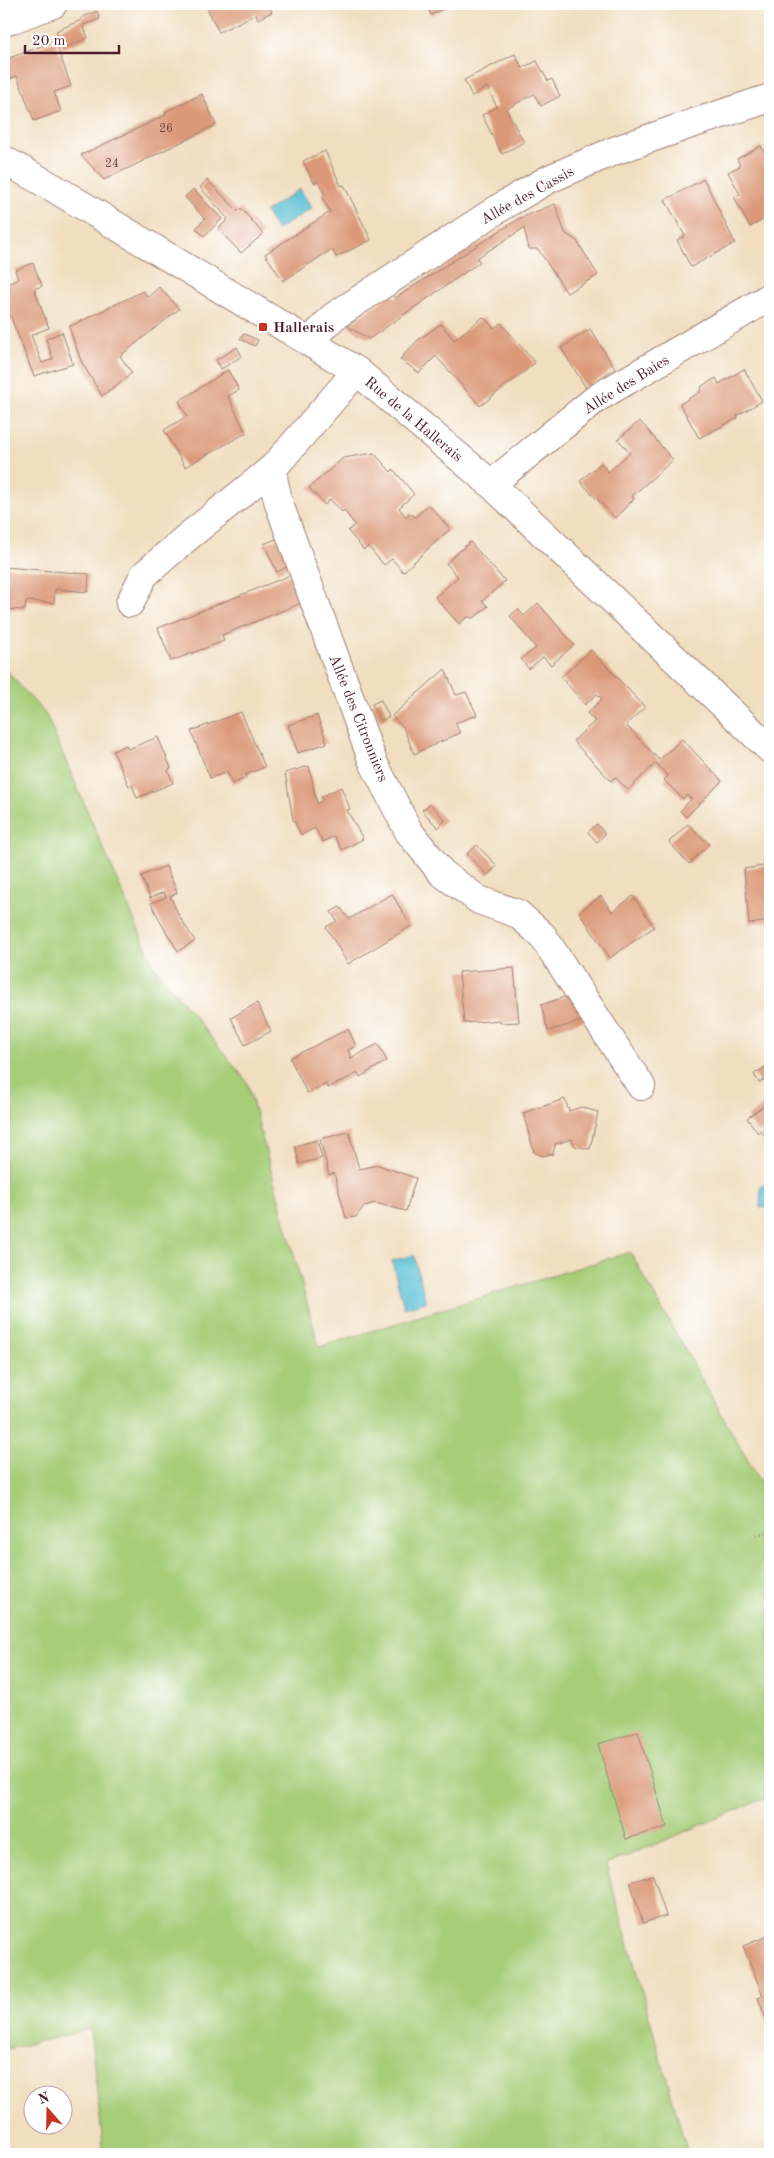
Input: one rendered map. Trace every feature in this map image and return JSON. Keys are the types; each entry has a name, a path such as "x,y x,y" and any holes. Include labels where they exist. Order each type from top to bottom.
{"street":[{"path":"4,22 53,4"},
{"name":"Allée des Cassis","path":"310,342 333,317 504,205 548,179 623,148 770,98"},
{"name":"Rue de la Hallerais","path":"4,160 52,187 356,371 491,484 770,749"},
{"name":"Allée des Baies","path":"491,484 597,398 770,297"},
{"path":"130,603 144,576 184,539 274,467 356,371"},
{"name":"Allée des Citronniers","path":"274,467 274,492 374,762 409,832 442,874 479,900 518,914 542,936 641,1086"}],"path":[{"path":"756,1535 770,1531"}],"green space":[{"path":"4,668 46,715 154,966 247,1082 319,1347 630,1252 770,1500 770,1796 606,1865 688,2154 104,2154 90,2029 4,2050"}],"water":[{"path":"300,189 312,208 277,230 265,212"},
{"path":"761,1185 770,1186 770,1208 760,1207"},
{"path":"414,1255 426,1302 404,1308 392,1261"}],"building":[{"path":"205,4 268,4 272,12 258,19 256,14 219,32"},
{"path":"426,4 452,4 431,15"},
{"path":"97,11 100,19 83,25 88,38 63,48 56,31"},
{"path":"55,41 71,86 54,92 61,111 34,121 17,76 4,81 4,60"},
{"path":"515,54 522,68 537,61 548,81 552,79 560,96 541,106 534,94 506,109 524,142 502,154 482,115 497,107 487,87 472,96 464,80"},
{"path":"202,94 216,125 104,180 81,155 166,115 165,112"},
{"path":"761,146 770,162 770,216 750,227 734,197 740,194 728,172 740,166 737,159"},
{"path":"325,151 341,186 344,185 371,240 336,257 332,249 283,281 265,254 330,212 322,196 325,195 318,181 314,183 303,161"},
{"path":"704,179 735,243 691,267 677,240 685,236 665,200"},
{"path":"207,180 238,211 241,208 263,234 241,253 218,229 228,219 200,187"},
{"path":"193,189 222,219 204,236 196,228 205,219 185,197"},
{"path":"555,204 565,233 577,241 598,275 567,293 538,249 529,249 524,228 477,258 480,262 369,339 347,326 391,294 395,298 520,218"},
{"path":"33,263 42,286 34,289 49,328 31,335 42,363 53,359 46,339 62,332 73,364 34,376 4,300 4,286 18,279 15,270"},
{"path":"159,287 179,309 120,356 132,373 102,396 81,361 69,327 143,291 148,297"},
{"path":"483,317 494,328 501,323 535,363 480,406 436,356 419,373 400,359 418,340 441,324 454,340"},
{"path":"590,329 615,368 586,388 561,348"},
{"path":"244,334 258,340 255,346 240,339"},
{"path":"237,347 242,356 221,369 216,360"},
{"path":"744,369 762,401 737,416 738,418 699,438 680,404 700,392 702,386 716,378 719,384"},
{"path":"228,370 239,390 228,396 246,433 185,467 164,430 187,416 179,401"},
{"path":"640,421 673,460 632,496 634,499 615,518 580,481 601,463 608,472 630,453 618,439"},
{"path":"374,453 391,472 393,469 414,494 399,508 406,517 410,513 415,517 429,505 450,529 403,572 392,559 384,565 368,546 364,550 348,531 355,525 344,510 342,512 330,499 325,505 309,488 343,458"},
{"path":"278,538 291,565 277,572 264,544"},
{"path":"470,542 505,581 482,601 488,606 474,618 467,617 459,624 435,597 458,577 446,563"},
{"path":"4,567 89,574 88,592 55,589 54,603 26,601 25,610 4,609"},
{"path":"291,575 304,602 222,635 224,641 171,661 158,628"},
{"path":"538,603 574,645 551,665 543,657 529,669 521,659 536,648 510,616 518,609 524,616"},
{"path":"591,650 645,707 626,725 659,760 682,739 722,781 686,817 680,811 691,799 687,795 683,799 664,780 668,776 656,763 628,790 615,777 611,781 573,741 595,721 587,713 602,699 597,694 585,705 561,677"},
{"path":"445,669 456,695 466,692 477,715 455,723 460,733 414,754 403,727 392,716"},
{"path":"381,700 389,717 380,721 372,704"},
{"path":"241,712 265,767 245,775 246,778 232,784 227,772 210,778 191,731"},
{"path":"317,715 327,743 298,753 288,725"},
{"path":"158,737 171,768 168,770 173,783 137,798 132,785 129,786 113,751 126,745 128,749"},
{"path":"309,766 317,804 323,800 321,797 341,787 350,809 347,810 363,839 342,850 334,836 323,842 315,828 301,835 293,819 285,773"},
{"path":"430,804 445,820 438,828 422,810"},
{"path":"597,824 605,834 597,842 588,832"},
{"path":"688,824 709,844 689,864 669,842"},
{"path":"477,845 497,866 487,875 467,854"},
{"path":"770,865 770,921 749,924 744,869"},
{"path":"166,866 177,893 170,896 179,916 195,941 178,951 151,903 166,897 164,892 150,898 141,876"},
{"path":"392,894 411,926 348,964 326,927 337,921 331,912 340,907 349,919"},
{"path":"601,896 612,912 633,896 654,927 610,958 579,912"},
{"path":"514,968 519,1022 500,1023 500,1020 464,1023 459,972"},
{"path":"570,995 585,1020 548,1031 541,1005"},
{"path":"257,1003 271,1031 245,1045 231,1018"},
{"path":"348,1029 356,1046 348,1050 351,1058 378,1044 387,1061 360,1077 358,1073 328,1088 326,1084 307,1093 290,1058"},
{"path":"769,1065 770,1076 759,1083 754,1074"},
{"path":"565,1099 569,1111 581,1107 598,1112 590,1149 575,1146 572,1139 555,1144 553,1154 542,1156 534,1152 523,1113"},
{"path":"770,1101 770,1144 761,1130 758,1133 747,1118"},
{"path":"349,1132 359,1169 378,1165 416,1178 406,1211 375,1203 364,1206 356,1217 346,1218 334,1173 329,1175 320,1139"},
{"path":"317,1140 322,1158 299,1164 295,1146"},
{"path":"638,1732 667,1827 626,1839 598,1744"},
{"path":"653,1875 666,1916 643,1923 630,1882"},
{"path":"770,1935 770,2028 758,1998 763,1996 743,1946"}],"place":[{"name":"Hallerais","path":"263,327"}]}
